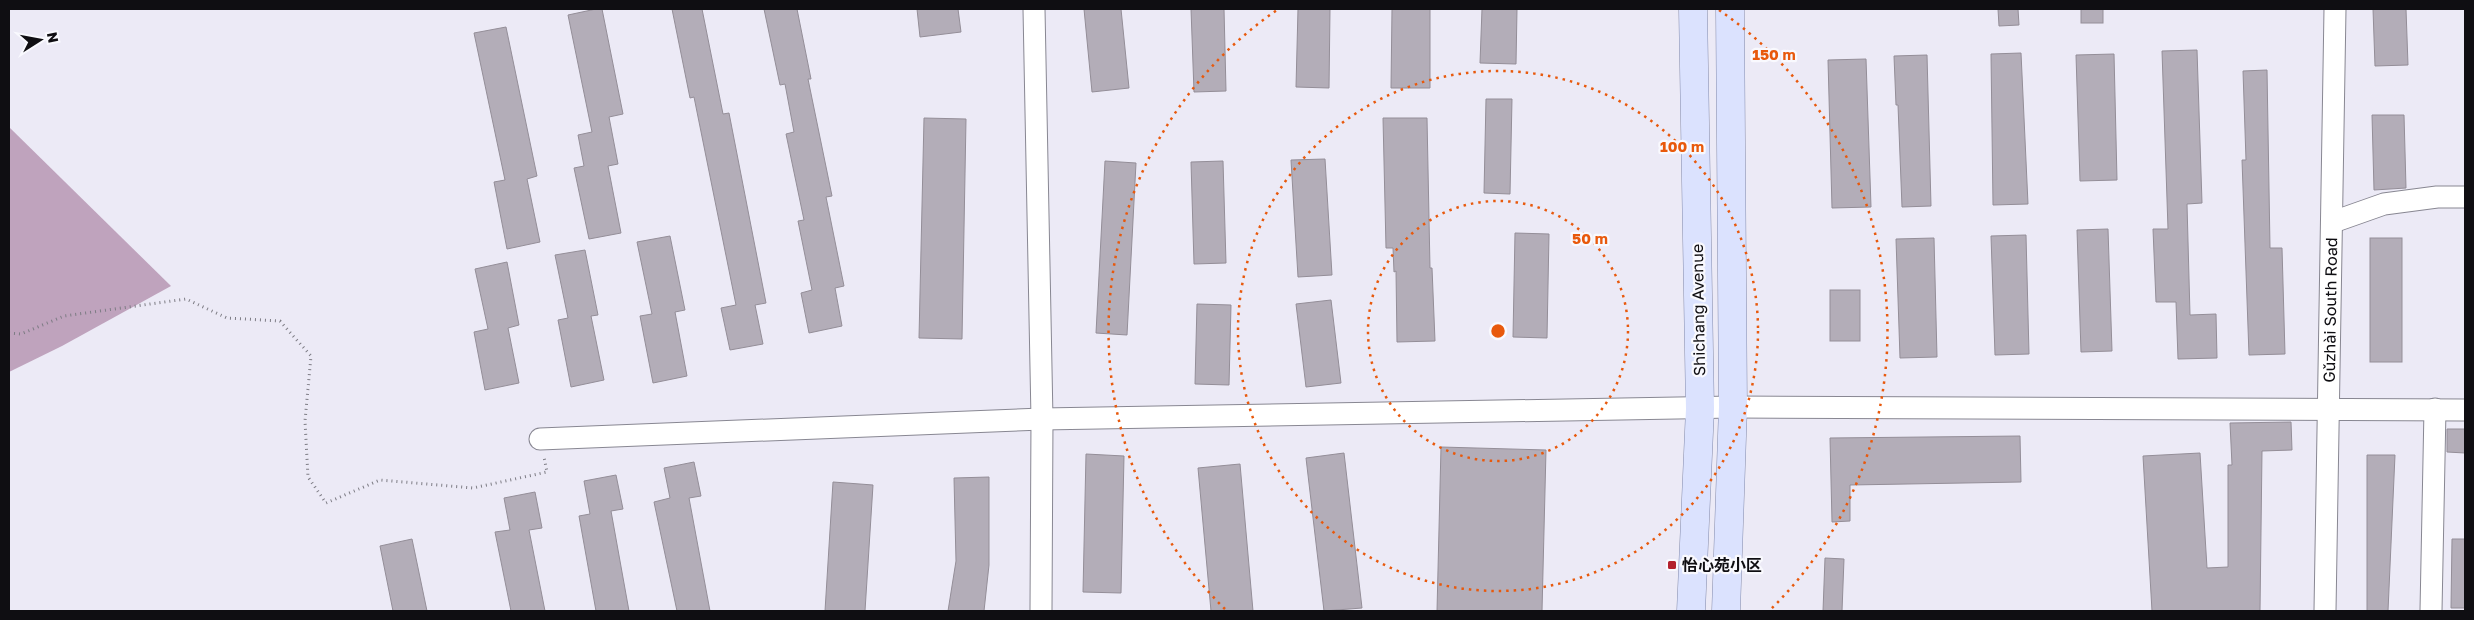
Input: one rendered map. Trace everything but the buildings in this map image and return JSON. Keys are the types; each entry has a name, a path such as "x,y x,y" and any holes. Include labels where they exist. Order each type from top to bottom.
{"main road":[{"name":"Shichang Avenue","path":"1692,611 1700,409 1693,9"},
{"name":"Shichang Avenue","path":"1726,611 1733,407 1730,9"}],"street":[{"path":"1034,9 1042,419 1041,611"},
{"name":"Gǔzhài South Road","path":"2325,611 2333,222 2335,9"},
{"path":"2333,222 2384,204 2437,197 2465,198"},
{"path":"540,439 1042,419 1733,407 2465,410"},
{"path":"2431,611 2435,409"}],"path":[{"path":"9,333 21,334 64,316 186,299 227,318 280,320 311,356 305,422 308,477 326,503 380,480 473,488 548,472 540,439"}],"shaded area":[{"path":"9,127 171,286 62,346 9,372"}],"place":[{"name":"怡心苑小区","path":"1672,565"}]}
